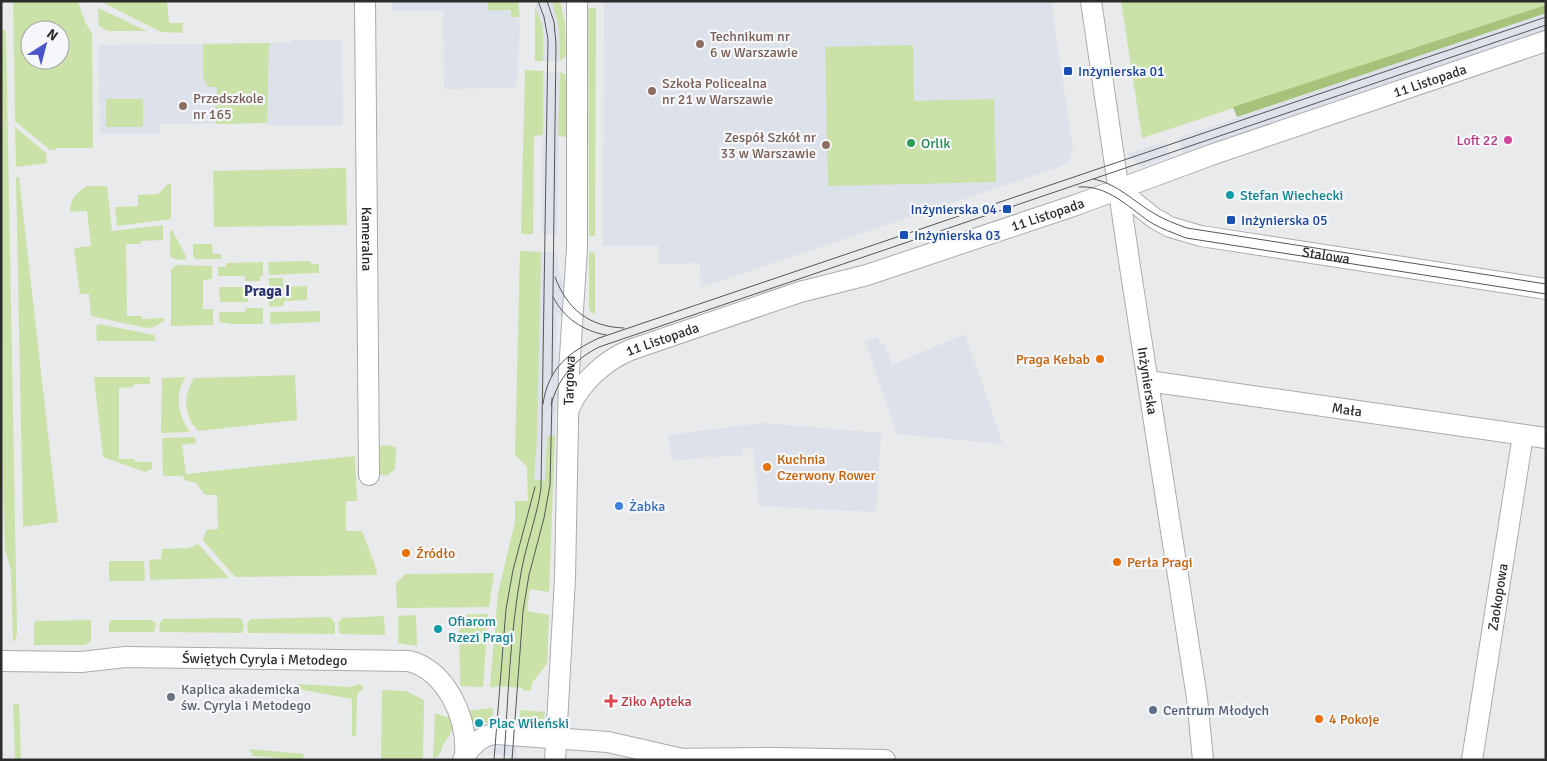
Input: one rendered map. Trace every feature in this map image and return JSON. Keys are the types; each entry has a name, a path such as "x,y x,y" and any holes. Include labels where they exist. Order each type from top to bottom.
{"street":[{"name":"Kameralna","path":"365,1 369,475"},
{"name":"Targowa","path":"555,760 565,578 569,409 577,242 576,1"},
{"name":"Inżynierska","path":"1091,1 1196,689 1203,760"},
{"name":"11 Listopada","path":"569,409 578,392 600,369 611,359 630,350 800,292 867,275 1119,190 1212,155 1546,41"},
{"name":"Stalowa","path":"1119,190 1154,218 1170,227 1201,236 1546,289"},
{"name":"Mała","path":"1148,381 1546,438"},
{"name":"Zaokopowa","path":"1472,760 1524,435"},
{"name":"Świętych Cyryla i Metodego","path":"1,661 81,662 125,657 409,661 418,663 426,668 444,685 455,705 464,728 466,742 464,758"},
{"path":"464,758 480,739 491,734 621,744 669,759 885,760"}],"shaded area":[{"path":"392,1 518,1 520,32 516,88 444,89 443,11 392,11"},
{"path":"552,1 558,19 560,61 543,61 543,28 535,4"},
{"name":"Zespół Szkół nr 33 w Warszawie","path":"604,1 1051,1 1073,149 1068,163 1057,168 701,287 700,263 659,264 659,246 603,246"},
{"path":"1546,13 1546,32 1184,156 1178,138"},
{"name":"Przedszkole nr 165","path":"291,40 342,40 343,125 267,125 266,123 160,124 160,134 100,134 98,45 291,43"},
{"path":"543,71 560,72 557,235 542,234"},
{"path":"1165,142 1171,157 1141,167 1127,154"},
{"path":"541,252 557,252 559,272 563,284 562,317 557,312 556,362 560,358 555,436 547,437 545,482 534,479 537,438"},
{"path":"965,334 1003,444 897,434 865,341 878,337 879,342 885,345 892,365"},
{"path":"762,423 881,433 876,512 759,506 753,448 743,449 743,455 714,458 713,455 709,455 709,457 672,461 668,435"},
{"path":"505,745 517,745 516,760 510,760 510,756 488,753 495,748"}],"green space":[{"path":"13,1 78,1 85,22 92,33 93,148 56,148 56,150 50,150 15,121"},
{"path":"100,1 167,1 169,23 183,23 182,33 161,32"},
{"path":"488,1 518,1 520,17 511,17 511,10 488,10"},
{"path":"552,1 560,1 565,23 566,55 560,61 559,29"},
{"path":"1121,1 1546,1 1546,5 1142,138"},
{"path":"1546,5 1546,13 1237,117 1233,107"},
{"path":"535,6 543,28 543,61 535,61"},
{"path":"98,8 147,31 108,31 99,26"},
{"path":"588,8 596,8 595,236 589,236"},
{"path":"1,30 5,30 6,34 17,632 13,643 11,571 5,549 3,487"},
{"path":"269,43 267,123 216,124 217,87 209,87 203,78 203,44"},
{"name":"Orlik","path":"913,45 914,101 994,99 996,182 828,186 825,47"},
{"path":"525,70 543,71 543,135 534,136 533,234 521,234"},
{"path":"560,72 565,74 566,78 567,137 558,136"},
{"path":"106,99 143,99 143,127 106,127"},
{"path":"15,127 46,153 47,163 16,167"},
{"path":"346,168 347,225 214,227 213,171"},
{"path":"16,177 19,177 58,522 23,527"},
{"path":"168,184 171,184 171,219 117,226 115,207 138,206 138,195 158,194"},
{"path":"87,186 107,186 112,231 163,225 163,240 141,241 141,244 126,244 127,316 142,316 142,319 164,318 164,321 154,327 146,328 91,316 89,294 80,294 74,248 91,246 87,211 70,212 70,207 74,197"},
{"path":"170,230 172,230 186,259 178,260 170,257"},
{"path":"193,244 212,244 213,254 221,254 221,259 196,259 193,256"},
{"path":"520,251 541,252 537,438 534,479 545,481 547,437 555,436 549,592 530,589 527,611 549,615 547,664 532,683 531,691 522,690 522,688 490,687 498,593 515,522 515,501 528,501 527,467 515,455"},
{"path":"589,252 595,253 595,315 590,311 589,307"},
{"path":"311,261 311,264 319,264 319,273 269,275 268,262"},
{"path":"263,262 263,276 260,276 260,281 245,281 245,276 218,276 218,267 226,267 226,263"},
{"path":"176,265 212,266 212,279 203,280 203,309 213,309 213,325 171,326 171,270"},
{"path":"269,278 283,278 283,287 307,286 307,300 284,301 283,306 269,307"},
{"path":"219,287 248,287 248,302 220,302"},
{"path":"246,308 263,308 263,324 220,323 219,312 245,312"},
{"path":"320,311 320,322 270,324 270,312"},
{"path":"99,324 154,335 156,341 97,341 96,327"},
{"path":"295,375 297,420 198,431 187,412 186,399 194,378"},
{"path":"94,377 150,377 150,384 134,384 133,387 119,388 119,459 135,459 135,462 152,462 152,469 145,472 103,457"},
{"path":"186,377 180,390 179,404 180,412 190,432 161,433 162,378"},
{"path":"195,437 196,443 182,445 186,474 355,456 357,501 346,501 346,531 362,531 377,571 376,575 235,577 203,540 206,530 218,529 217,495 205,495 196,483 184,480 183,476 163,476 162,438"},
{"path":"382,445 396,448 395,469 388,475 379,475 380,447"},
{"path":"198,544 229,578 150,580 149,560 161,559 162,549 189,548"},
{"path":"109,561 144,561 145,581 109,581"},
{"path":"494,573 489,607 397,608 396,583 406,574"},
{"path":"488,614 483,687 461,686 459,615"},
{"path":"416,615 417,646 398,643 398,616"},
{"path":"384,616 385,635 340,634 338,623 342,618"},
{"path":"330,617 335,623 335,634 248,633 247,623 251,619"},
{"path":"240,618 244,625 242,633 162,632 159,630 163,619"},
{"path":"91,620 91,641 85,645 34,645 34,623 36,621"},
{"path":"112,620 151,620 156,623 154,632 109,632 109,622"},
{"path":"297,684 351,687 358,684 363,686 357,698 356,736 352,736 352,699 298,689"},
{"path":"382,690 406,691 424,700 423,760 381,760"},
{"path":"13,704 19,704 21,760 15,760"},
{"path":"493,708 492,723 472,723 467,711"},
{"path":"520,710 545,712 543,727 519,725"},
{"path":"435,713 451,717 453,727 440,754 433,759"},
{"path":"249,749 305,754 301,760 253,756"}],"tram line":[{"path":"504,760 517,596 523,562 541,488 548,39 544,17 538,1"},
{"path":"547,1 554,22 556,44 552,376"},
{"path":"543,404 546,391 555,371 578,349 599,338 1546,17"},
{"path":"551,405 558,386 569,370 582,357 599,347 1546,25"},
{"path":"1094,179 1111,185 1159,216 1187,228 1546,284"},
{"path":"1079,187 1089,187 1108,193 1154,224 1186,238 1546,294"},
{"path":"555,277 566,298 581,314 600,324 624,328"},
{"path":"553,297 563,311 575,322 582,327 606,335"},
{"path":"512,760 523,611 529,575 544,518 550,485 552,398"},
{"path":"494,760 506,609 513,570 535,487"}],"place":[{"name":"Technikum nr 6 w Warszawie","path":"700,44"},
{"name":"Inżynierska 01","path":"1068,71"},
{"name":"Szkoła Policealna nr 21 w Warszawie","path":"652,91"},
{"name":"Przedszkole nr 165","path":"183,106"},
{"name":"Loft 22","path":"1508,140"},
{"name":"Orlik","path":"911,143"},
{"name":"Zespół Szkół nr 33 w Warszawie","path":"826,145"},
{"name":"Stefan Wiechecki","path":"1230,195"},
{"name":"Inżynierska 04","path":"1007,209"},
{"name":"Inżynierska 05","path":"1231,220"},
{"name":"Inżynierska 03","path":"904,235"},
{"name":"Praga Kebab","path":"1100,359"},
{"name":"Kuchnia Czerwony Rower","path":"767,467"},
{"name":"Żabka","path":"619,506"},
{"name":"Źródło","path":"406,553"},
{"name":"Perła Pragi","path":"1117,562"},
{"name":"Ofiarom Rzezi Pragi","path":"438,629"},
{"name":"Kaplica akademicka św. Cyryla i Metodego","path":"171,697"},
{"name":"Ziko Apteka","path":"611,701"},
{"name":"Centrum Młodych","path":"1153,710"},
{"name":"4 Pokoje","path":"1319,719"},
{"name":"Plac Wileński","path":"479,723"}],"district":[{"name":"Praga I","path":"267,291"}]}
